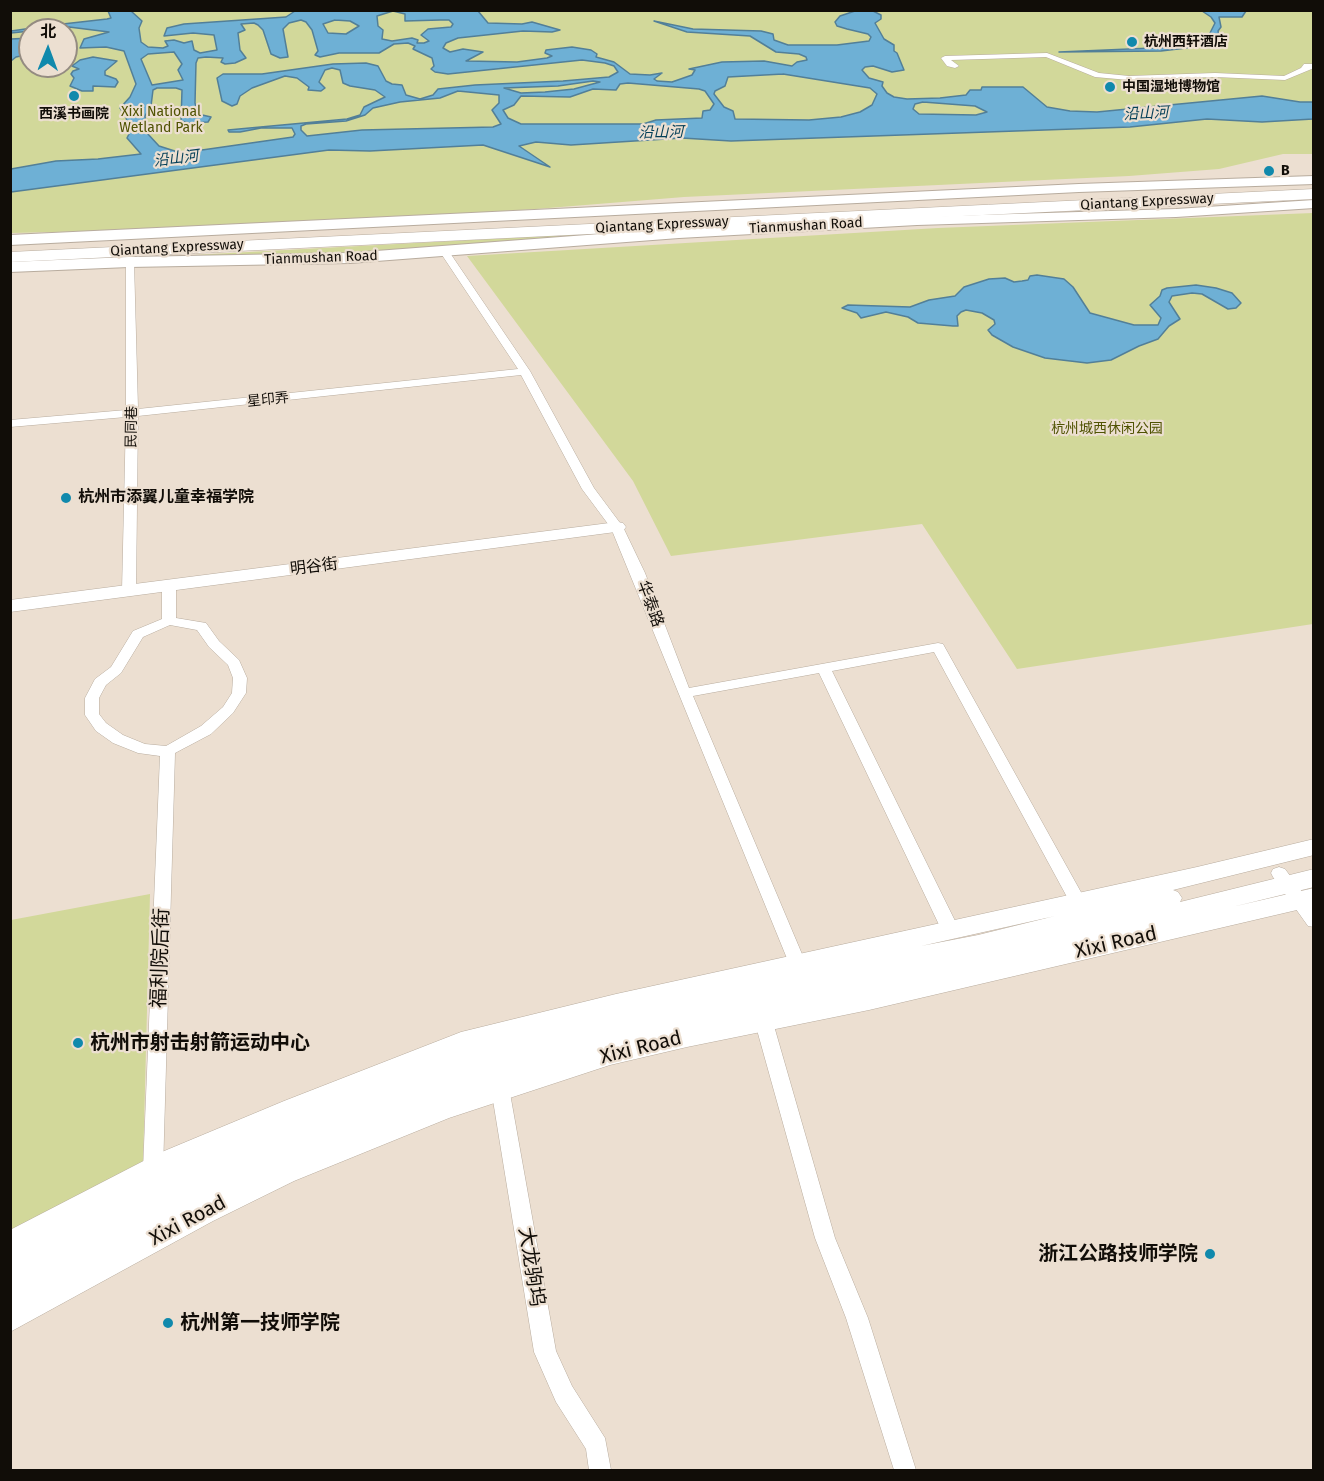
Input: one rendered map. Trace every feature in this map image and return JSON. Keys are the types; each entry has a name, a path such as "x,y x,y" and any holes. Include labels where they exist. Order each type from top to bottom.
{"highway":[{"path":"924,209 1282,181"},
{"name":"Qiantang Expressway","path":"10,250 369,231 924,209 1313,198"},
{"name":"Qiantang Expressway","path":"10,257 924,209"},
{"path":"10,242 208,234 369,231"},
{"path":"10,262 318,241"}],"main road":[{"name":"Tianmushan Road","path":"10,242 1057,189 1314,180"},
{"name":"Tianmushan Road","path":"10,267 129,262 283,260 445,252 753,229 1142,214 1313,198"},
{"name":"明谷街","path":"10,606 617,527"},
{"name":"Xixi Road","path":"10,1318 203,1212 284,1172 442,1109 497,1071 570,1031 801,974 951,931 1314,847"},
{"name":"Xixi Road","path":"10,1245 153,1170 294,1109 470,1040 616,1004 1294,889 1314,864"},
{"name":"Xixi Road","path":"10,1290 244,1167 430,1093 497,1071 602,1039 762,1014 985,958 1294,889 1314,878"},
{"name":"Xixi Road","path":"10,1269 152,1193 244,1149 438,1072 497,1071"}],"street":[{"path":"951,65 945,58 1047,55 1084,70 1110,77 1215,75 1285,78 1304,70 1307,66 1314,66"},
{"name":"华泰路","path":"445,252 525,371 588,489 617,527 638,573 801,974"},
{"name":"民同巷","path":"129,262 132,413 129,591"},
{"name":"星印弄","path":"10,424 159,412 525,371"},
{"path":"169,586 169,621"},
{"path":"169,621 201,626 214,644 234,663 240,678 239,693 228,710 206,730 168,751 143,749 118,739 101,727 92,715 92,698 100,682 116,670 138,634 169,621"},
{"path":"686,693 938,647 1079,903"},
{"path":"824,669 951,931"},
{"name":"福利院后街","path":"153,1170 168,751"},
{"path":"1294,889 1314,921"},
{"path":"762,1014 825,1238 857,1318 905,1470"},
{"name":"大龙驹坞","path":"497,1071 545,1352 564,1394 597,1446 600,1470"}],"green space":[{"name":"Xixi National Wetland Park","path":"10,11 1313,11 1313,154 1283,154 1219,169 1129,176 684,197 536,209 226,228 11,233"},
{"name":"杭州城西休闲公园","path":"1313,213 1313,624 1017,669 922,524 671,556 633,481 467,256 938,228"},
{"path":"619,232 620,234 396,253 176,258 175,256"},
{"name":"杭州市射击射箭运动中心","path":"150,894 143,1165 11,1232 11,920"}],"water":[{"name":"沿山河","path":"108,11 131,11 142,21 139,28 141,42 148,47 163,48 168,46 165,41 174,40 184,43 192,41 194,50 200,53 217,50 214,35 193,33 164,36 167,28 184,24 286,17 295,11 393,11 478,11 488,23 532,22 560,30 523,31 458,38 446,43 443,48 450,52 463,49 483,52 466,61 517,62 547,58 552,56 545,53 546,50 572,47 591,50 597,54 596,57 614,62 630,74 662,73 654,79 672,82 692,75 695,70 689,69 722,62 764,61 792,66 797,62 807,60 799,54 776,52 750,36 687,32 654,21 693,29 761,31 773,34 774,40 788,45 837,45 869,41 871,37 868,34 837,26 835,22 840,16 855,11 873,11 881,15 881,19 875,23 884,39 894,45 894,51 904,70 892,72 873,66 862,70 869,78 883,82 882,86 887,93 894,97 940,98 966,95 970,90 981,90 982,87 1023,87 1047,107 1097,112 1262,96 1313,102 1313,119 1262,122 1207,119 1130,127 731,141 682,138 571,145 536,142 519,146 550,167 483,145 370,151 329,150 11,192 11,169 56,161 141,154 127,138 129,134 126,117 120,108 130,97 136,84 124,51 106,47 80,48 84,39 109,32 78,28 78,22 111,18","holes":["393,11 405,14 405,21 449,20 453,24 451,27 428,29 421,35 429,41 424,43 417,43 418,40 412,38 392,41 382,39 383,30 378,26 377,16","301,20 306,22 312,30 318,51 315,55 320,57 339,53 379,53 394,44 408,43 415,46 413,49 432,58 434,66 431,69 448,74 582,60 605,63 614,66 618,72 609,77 438,89 433,95 420,99 406,95 402,85 386,81 378,66 366,63 333,64 262,74 223,74 217,78 222,101 232,106 237,104 240,96 252,88 285,76 297,78 309,87 308,90 321,91 325,88 319,82 325,70 332,68 340,70 343,83 375,90 385,97 364,107 360,115 347,119 228,130 229,132 240,132 261,128 292,128 295,134 293,137 181,153 159,146 147,133 145,116 151,106 153,90 157,88 182,90 181,121 208,122 211,117 198,114 195,103 198,58 223,58 221,62 225,64 246,58 240,50 238,33 245,30 241,24 254,23 263,30 271,54 280,58 288,57 283,29 289,23","335,20 350,21 359,26 346,34 328,33 323,24","174,52 182,64 178,70 183,80 152,85 141,59 148,54","783,74 870,88 877,94 872,105 860,112 841,117 809,120 735,119 733,111 724,107 714,94 715,91 725,86 728,77","600,82 574,89 545,92 521,93 504,88","620,84 699,89 705,91 714,104 710,110 703,111 702,118 656,120 643,124 521,124 508,118 503,110 514,105 521,96 570,97 593,89 616,90","458,91 499,95 499,103 492,110 501,124 493,127 362,130 307,136 301,130 301,126 306,124 346,121 365,115 373,108 400,102 440,98","923,102 975,106 987,112 976,115 919,114 913,109 915,104"]},
{"path":"1202,11 1246,11 1242,17 1219,17 1220,39 1195,47 1161,51 1059,52 1176,47 1181,43 1208,37 1215,23"},
{"path":"11,39 18,39 18,57 11,61"},
{"path":"93,57 117,61 105,71 105,75 118,82 115,87 93,86 93,91 82,91 70,86 74,78 78,78 78,62"},
{"path":"1030,276 1064,279 1073,287 1090,313 1134,325 1158,325 1161,318 1150,305 1160,296 1162,290 1167,288 1196,285 1216,288 1232,293 1241,303 1236,308 1228,309 1202,294 1172,296 1169,302 1180,319 1169,326 1158,339 1111,360 1087,363 1045,358 1013,347 992,335 988,330 995,324 994,320 982,313 966,310 961,312 957,316 958,326 953,326 918,323 908,317 886,312 861,318 857,313 842,308 848,305 910,307 929,300 955,296 964,287 989,279 1005,278 1014,282 1028,280"}],"place":[{"name":"杭州西轩酒店","path":"1132,42"},
{"name":"中国湿地博物馆","path":"1110,87"},
{"name":"西溪书画院","path":"74,96"},
{"name":"B","path":"1269,171"},
{"name":"杭州市添翼儿童幸福学院","path":"66,498"},
{"name":"杭州市射击射箭运动中心","path":"78,1043"},
{"name":"浙江公路技师学院","path":"1210,1254"},
{"name":"杭州第一技师学院","path":"168,1323"}]}
